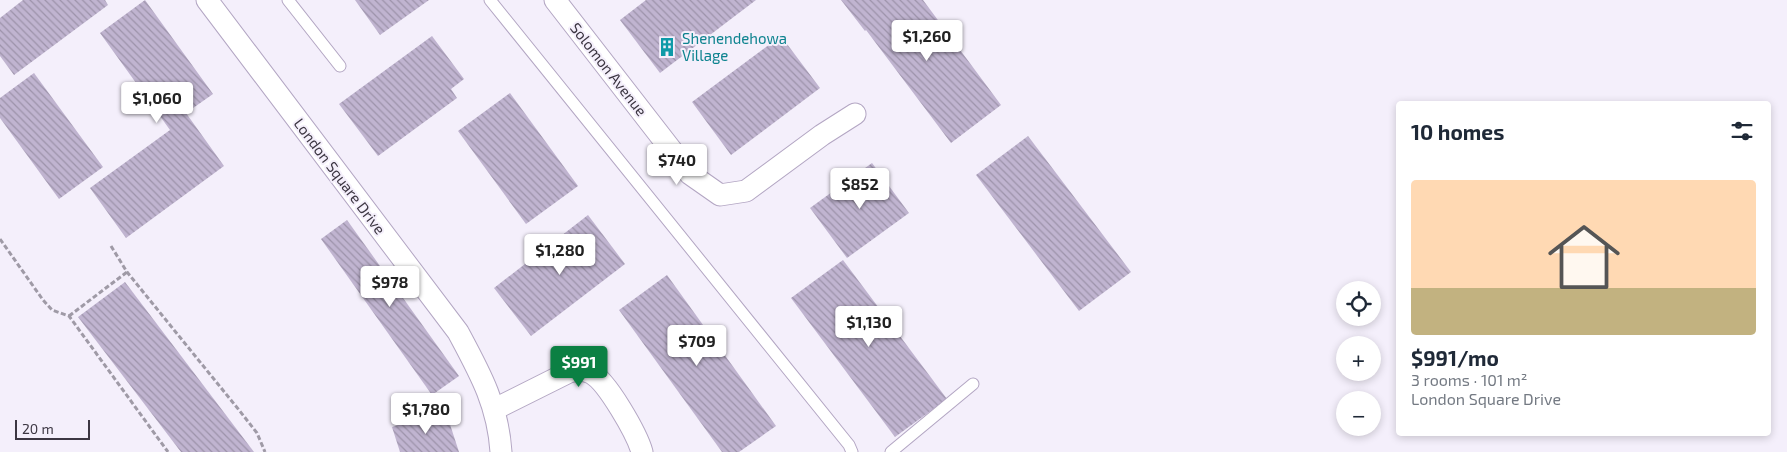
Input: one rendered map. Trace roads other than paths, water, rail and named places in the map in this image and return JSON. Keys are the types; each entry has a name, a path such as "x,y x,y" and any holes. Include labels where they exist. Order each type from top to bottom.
{"street":[{"name":"London Square Drive","path":"207,0 458,332 495,409 499,425 501,452"},
{"name":"Solomon Avenue","path":"555,0 690,174 720,195 746,191 822,135 855,114"},
{"path":"495,409 569,372 580,369 599,378 632,426 639,440 642,452"}],"lane":[{"path":"288,0 340,66"},
{"path":"490,0 849,445 852,452"},
{"path":"891,452 974,384"}],"place":[{"name":"Shenendehowa Village","path":"667,47"}]}
